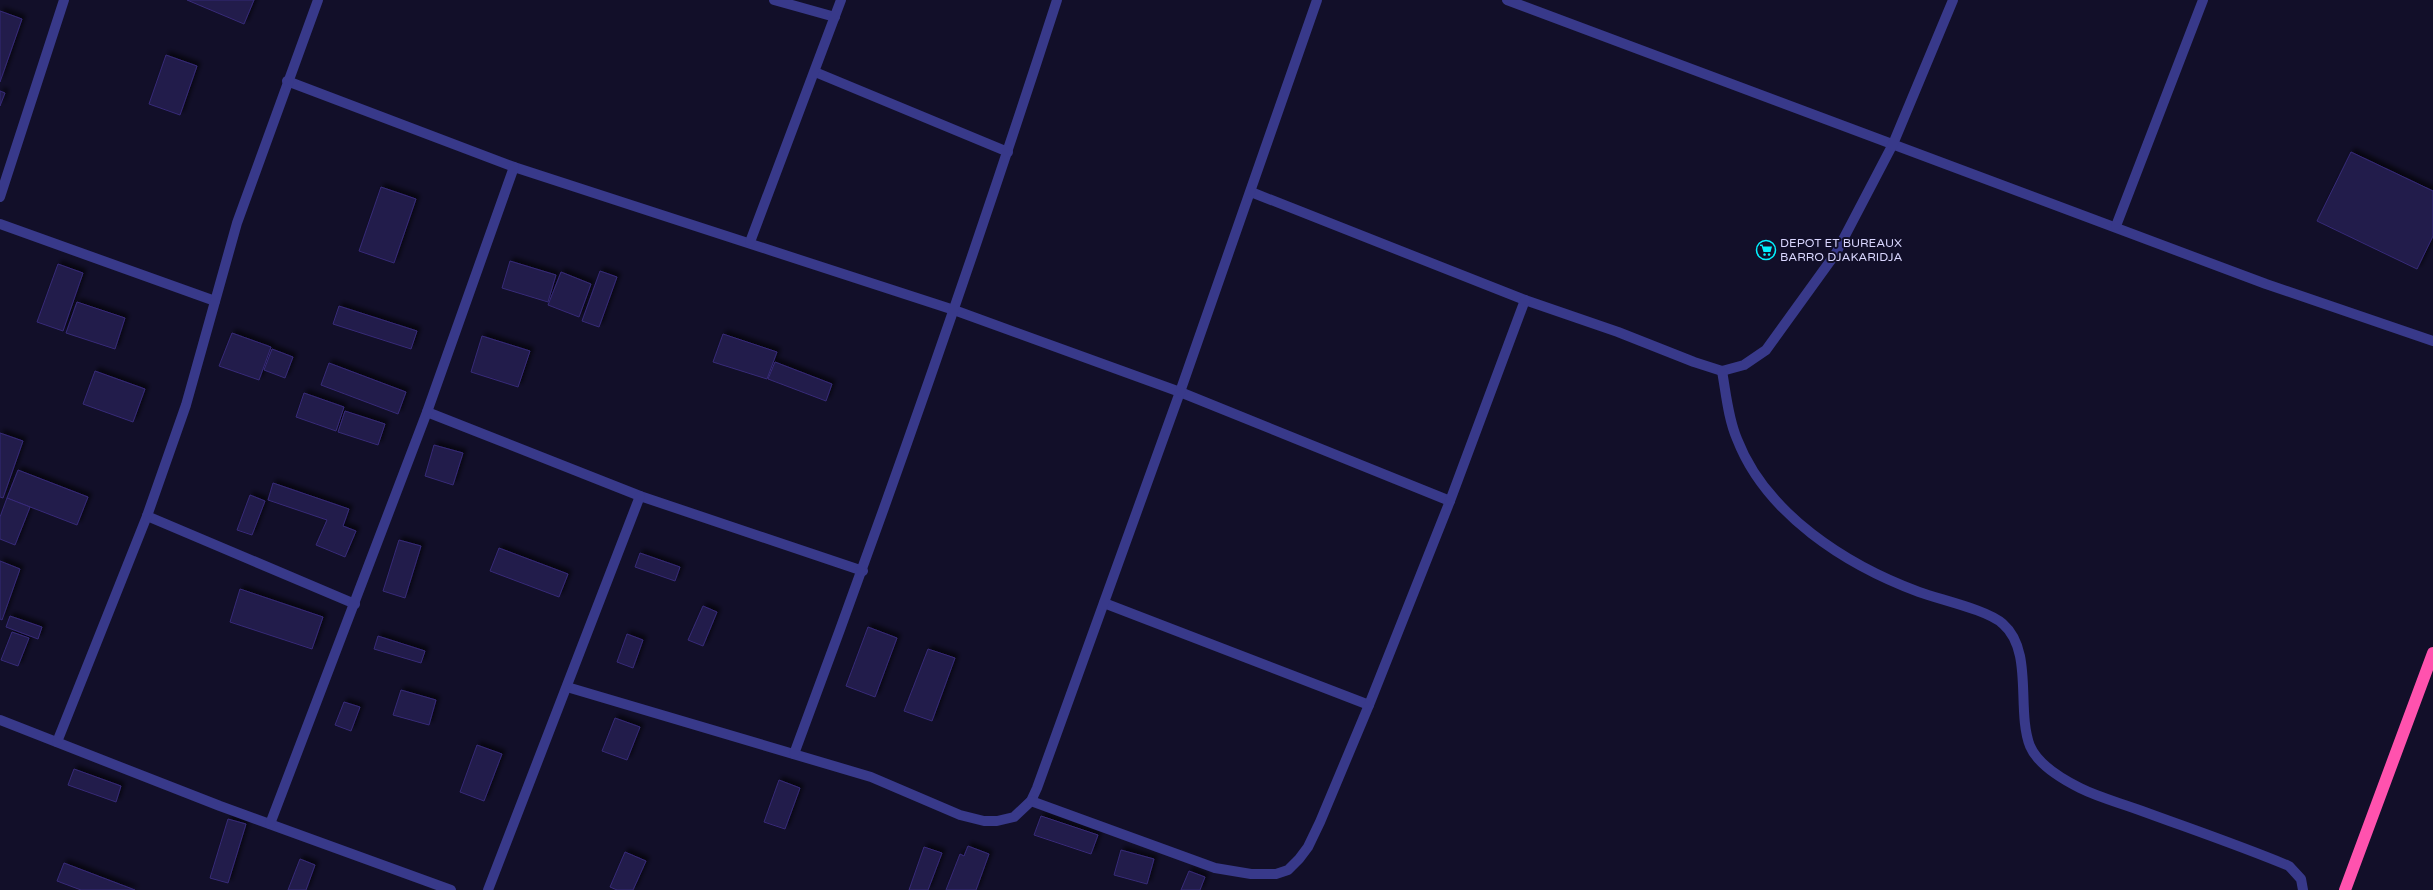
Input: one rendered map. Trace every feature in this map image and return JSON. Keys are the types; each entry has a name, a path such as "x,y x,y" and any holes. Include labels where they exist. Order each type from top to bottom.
{"highway":[{"path":"2345,890 2433,652"}],"street":[{"path":"0,197 64,0"},
{"path":"57,742 147,516 186,405 237,223 287,81 318,0"},
{"path":"774,0 835,17"},
{"path":"750,242 841,0"},
{"path":"794,754 863,571 1008,152 1057,0"},
{"path":"567,687 871,778 960,815 984,821 997,821 1014,817 1031,801 1037,788 1180,392 1317,0"},
{"path":"1507,0 2116,226 2266,284 2433,341"},
{"path":"1251,192 1525,300 1618,332 1694,362 1722,371 1744,365 1766,350 1836,253 1893,144 1953,0"},
{"path":"2116,226 2203,0"},
{"path":"815,72 1008,152"},
{"path":"287,81 514,167 750,242 954,310 1180,392 1450,501"},
{"path":"270,824 427,412 514,167"},
{"path":"0,224 215,300"},
{"path":"1031,801 1215,868 1251,874 1276,874 1288,870 1308,847 1369,705 1450,501 1525,300"},
{"path":"1722,371 1728,409 1736,439 1748,462 1787,512 1826,543 1864,568 1916,590 1989,614 2003,623 2012,633 2020,654 2025,726 2031,747 2040,760 2080,788 2106,799 2289,866 2302,878 2303,890"},
{"path":"427,412 640,496 863,571"},
{"path":"488,890 640,496"},
{"path":"147,516 355,604"},
{"path":"1104,603 1369,705"},
{"path":"0,720 270,824 451,890"}],"building":[{"path":"187,0 254,0 244,24"},
{"path":"0,11 22,19 0,82"},
{"path":"166,55 197,66 180,115 149,104"},
{"path":"0,91 5,93 0,106"},
{"path":"2351,152 2433,191 2433,236 2417,269 2317,221"},
{"path":"381,187 416,199 394,263 359,251"},
{"path":"510,261 556,275 548,302 502,288"},
{"path":"58,264 83,273 63,331 37,322"},
{"path":"600,271 617,277 599,327 582,321"},
{"path":"561,272 591,284 579,317 548,305"},
{"path":"77,302 125,318 115,349 66,333"},
{"path":"339,306 417,331 411,349 333,324"},
{"path":"232,333 271,347 259,380 219,366"},
{"path":"723,334 777,352 767,379 713,362"},
{"path":"482,336 530,351 518,387 471,372"},
{"path":"272,349 293,357 285,378 264,370"},
{"path":"775,362 832,384 826,401 768,379"},
{"path":"329,363 406,392 398,414 321,385"},
{"path":"95,371 145,389 133,422 83,404"},
{"path":"304,393 344,407 336,431 296,417"},
{"path":"345,411 385,424 378,445 338,432"},
{"path":"0,433 23,441 3,498 0,497"},
{"path":"434,445 463,453 453,485 425,476"},
{"path":"18,470 88,497 77,525 7,498"},
{"path":"273,483 349,509 343,526 356,531 345,557 316,545 327,520 268,500"},
{"path":"250,495 265,501 252,535 237,530"},
{"path":"7,498 30,507 15,545 0,539 0,517"},
{"path":"399,540 421,546 405,598 383,591"},
{"path":"499,548 568,574 559,597 490,571"},
{"path":"640,553 680,567 675,581 635,567"},
{"path":"0,561 20,569 2,620 0,619"},
{"path":"240,589 323,617 312,649 230,622"},
{"path":"703,606 717,612 703,646 688,640"},
{"path":"10,616 42,627 38,639 6,627"},
{"path":"868,627 897,638 875,697 846,686"},
{"path":"12,632 29,638 18,666 1,660"},
{"path":"627,634 643,640 633,668 617,662"},
{"path":"378,636 425,651 421,663 374,649"},
{"path":"928,649 955,658 932,721 904,711"},
{"path":"401,690 436,700 429,725 393,715"},
{"path":"344,702 360,707 351,731 335,725"},
{"path":"615,718 640,727 627,760 602,751"},
{"path":"477,745 502,754 484,801 460,792"},
{"path":"74,769 121,786 116,802 68,785"},
{"path":"779,780 800,788 785,829 764,822"},
{"path":"1041,816 1098,835 1091,854 1034,835"},
{"path":"228,819 246,824 228,883 210,878"},
{"path":"968,846 989,854 976,890 946,890 960,854 964,856"},
{"path":"924,847 942,853 928,890 909,890"},
{"path":"1121,850 1154,859 1147,884 1114,875"},
{"path":"625,852 646,861 633,890 617,890 610,887"},
{"path":"300,859 315,865 306,890 288,890"},
{"path":"64,863 135,890 81,890 57,881"},
{"path":"1189,871 1205,877 1200,890 1181,890"}],"place":[{"name":"DEPOT ET BUREAUX BARRO DJAKARIDJA","path":"1766,250"}]}
